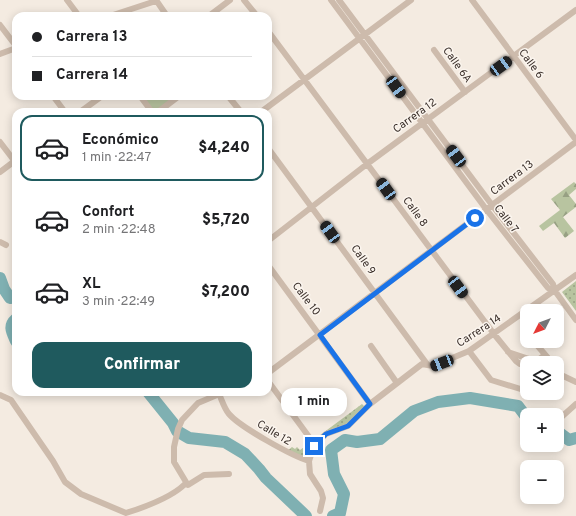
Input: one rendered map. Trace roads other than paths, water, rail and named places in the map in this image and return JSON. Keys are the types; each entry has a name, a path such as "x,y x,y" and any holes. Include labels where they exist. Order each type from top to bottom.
{"street":[{"path":"67,0 76,12"},
{"path":"122,12 156,0 164,12"},
{"path":"214,12 230,0"},
{"path":"244,0 253,12"},
{"name":"Calle 7","path":"331,0 553,284 555,291 576,320"},
{"name":"Calle 7","path":"340,0 486,209 548,288 555,291"},
{"path":"266,108 411,0"},
{"name":"Calle 6","path":"472,0 576,141"},
{"name":"Carrera 12","path":"272,238 367,164 576,10"},
{"path":"0,25 12,42"},
{"name":"Calle 8","path":"272,36 494,334 508,352 520,364"},
{"path":"0,54 12,49"},
{"name":"Calle 6A","path":"434,50 464,92"},
{"path":"86,108 96,100"},
{"path":"163,108 174,100"},
{"path":"231,100 238,108"},
{"name":"Carrera 13","path":"272,370 375,294 576,141"},
{"path":"0,142 12,156"},
{"name":"Calle 9","path":"272,153 427,364"},
{"path":"0,172 12,164"},
{"path":"0,242 6,245"},
{"name":"Calle 10","path":"272,270 370,404"},
{"name":"Carrera 14","path":"314,446 326,434 348,426 370,404 422,364 433,366 469,352 576,275"},
{"path":"371,346 397,383"},
{"path":"508,352 532,360 547,357 539,348"},
{"path":"469,352 491,380 520,390"},
{"path":"564,376 576,382"},
{"path":"272,387 314,446 309,461 310,474 321,491 323,498 320,511"},
{"path":"0,396 11,400 41,442 65,482 81,494 126,514 146,507 171,495 185,484 188,485 204,476 229,474"},
{"path":"185,484 186,482 174,462 177,432 182,420 198,403 213,396"},
{"name":"Calle 12","path":"221,396 229,414 243,425 289,453 309,461"},
{"path":"564,415 576,404"}],"waterway":[{"path":"0,278 4,289 10,298 12,298"},
{"path":"12,324 12,332"},
{"path":"151,396 173,423 177,431 189,438 225,442 245,454 266,478 306,516"},
{"path":"333,516 340,513 344,494 334,474 331,450 345,440 357,442 380,439 414,411 438,402 470,398 518,406 520,409"},
{"path":"564,436 569,440 576,438"}]}
